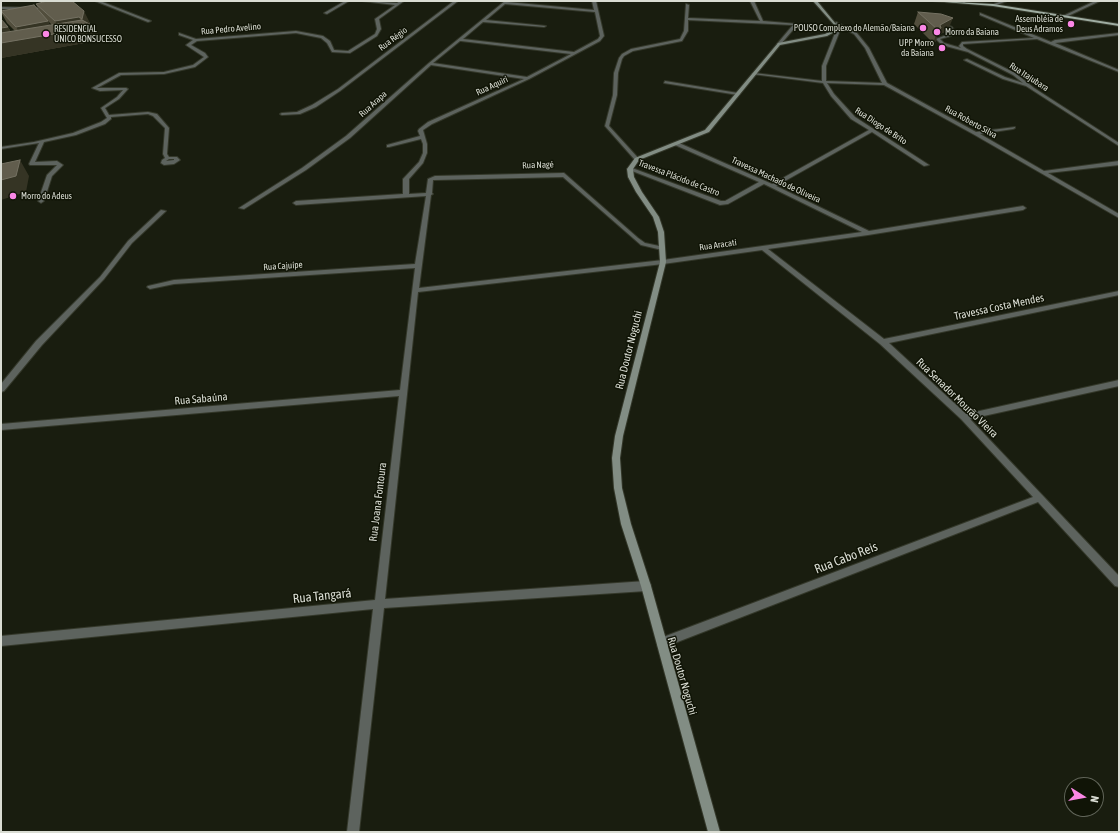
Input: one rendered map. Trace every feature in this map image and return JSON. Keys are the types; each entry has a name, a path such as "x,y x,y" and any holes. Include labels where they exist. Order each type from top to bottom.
{"main road":[{"path":"934,1 993,5 1119,25"},
{"path":"1093,20 1119,28"}],"street":[{"path":"96,1 149,21"},
{"path":"326,13 347,1"},
{"path":"364,1 400,2"},
{"name":"Rua Régio","path":"282,114 298,113 310,108 338,90 456,1"},
{"name":"Rua Aquiri","path":"422,137 420,131 430,123 528,78 601,38 594,1"},
{"path":"752,1 762,22"},
{"path":"754,74 824,82 885,84 867,48 855,33 838,26 815,1"},
{"path":"993,5 1005,1"},
{"path":"1065,16 1098,1"},
{"name":"Rua Pedro Avelino","path":"108,116 103,108 118,98 126,89 100,90 94,88 120,74 169,72 194,66 206,57 204,54 188,45 196,40 296,32 322,37 331,44 333,51 349,52 376,35 379,29 377,19 400,2"},
{"path":"506,2 596,11"},
{"name":"Rua Arapa","path":"242,208 329,152 430,64 506,2"},
{"path":"637,159 607,126 615,95 616,73 620,59 623,55 632,50 681,40 686,31 688,20 687,5"},
{"path":"1,8 57,9"},
{"path":"45,13 51,11"},
{"path":"981,14 1119,71"},
{"path":"990,20 995,19"},
{"path":"630,169 637,159 707,131 796,25 793,23 688,20"},
{"path":"483,21 544,26"},
{"name":"Rua Itajubara","path":"936,22 948,26 953,30 952,34 938,38 940,42 967,50 1014,74 1028,85 1119,145"},
{"path":"779,44 826,35 838,26"},
{"path":"824,82 824,66 838,26"},
{"path":"180,34 196,40"},
{"path":"1054,45 1052,43 1055,41 1119,34"},
{"path":"967,50 961,46 962,43 1037,38"},
{"path":"461,40 575,53"},
{"path":"966,60 1012,81 1028,85"},
{"path":"430,64 528,78"},
{"path":"665,82 738,94"},
{"name":"Rua Diogo de Brito","path":"824,82 832,95 847,113 926,165"},
{"name":"Rua Roberto Silva","path":"885,84 975,133 1119,216"},
{"path":"1,148 42,141 95,127 106,121 108,116 148,113 155,115 167,128 165,154 168,158"},
{"path":"975,133 1013,128"},
{"path":"772,186 872,130"},
{"path":"389,146 422,137 425,144 425,153 421,162 406,179 406,196"},
{"path":"41,201 50,175 60,165 57,163 32,164 42,141"},
{"name":"Travessa Machado de Oliveira","path":"677,144 764,182 868,233"},
{"path":"1044,172 1119,163"},
{"name":"Travessa Plácido de Castro","path":"630,169 720,204 726,203 764,182"},
{"name":"Rua Doutor Noguchi","path":"630,169 631,177 639,192 656,217 661,232 663,262 619,436 616,458 618,488 626,524 646,586 714,832"},
{"name":"Rua Nagé","path":"435,178 564,175 636,239 643,244 662,248"},
{"name":"Rua Joana Fontoura","path":"353,832 402,393 431,179 435,178"},
{"path":"296,203 430,194"},
{"name":"Rua Aracati","path":"415,290 663,262 868,233 1023,208"},
{"path":"1,389 39,343 102,278 130,242 163,211"},
{"name":"Rua Senador Mourão Vieira","path":"763,248 883,342 964,417 1119,583"},
{"name":"Rua Cajuípe","path":"150,287 174,282 418,266"},
{"name":"Travessa Costa Mendes","path":"883,342 1119,293"},
{"path":"964,417 1119,383"},
{"name":"Rua Sabaúna","path":"1,427 402,393"},
{"name":"Rua Cabo Reis","path":"662,643 1039,498"},
{"name":"Rua Tangará","path":"1,641 378,604 646,586"}],"building":[{"path":"47,1 72,1 84,11 82,19 79,17 55,21 36,4"},
{"path":"34,5 48,21 16,27 1,11"},
{"path":"918,12 941,14 953,18 940,25 941,28 938,30"},
{"path":"1,19 8,27 1,28"},
{"path":"82,20 95,27 1,43 1,33"},
{"path":"20,160 16,176 1,180 1,164"}],"place":[{"name":"Assembléia de Deus Adramos","path":"1071,24"},
{"name":"POUSO Complexo do Alemão/Baiana","path":"923,28"},
{"name":"Morro da Baiana","path":"937,32"},
{"name":"RESIDENCIAL ÚNICO BONSUCESSO","path":"46,34"},
{"name":"UPP Morro da Baiana","path":"942,48"},
{"name":"Morro do Adeus","path":"13,196"}]}
